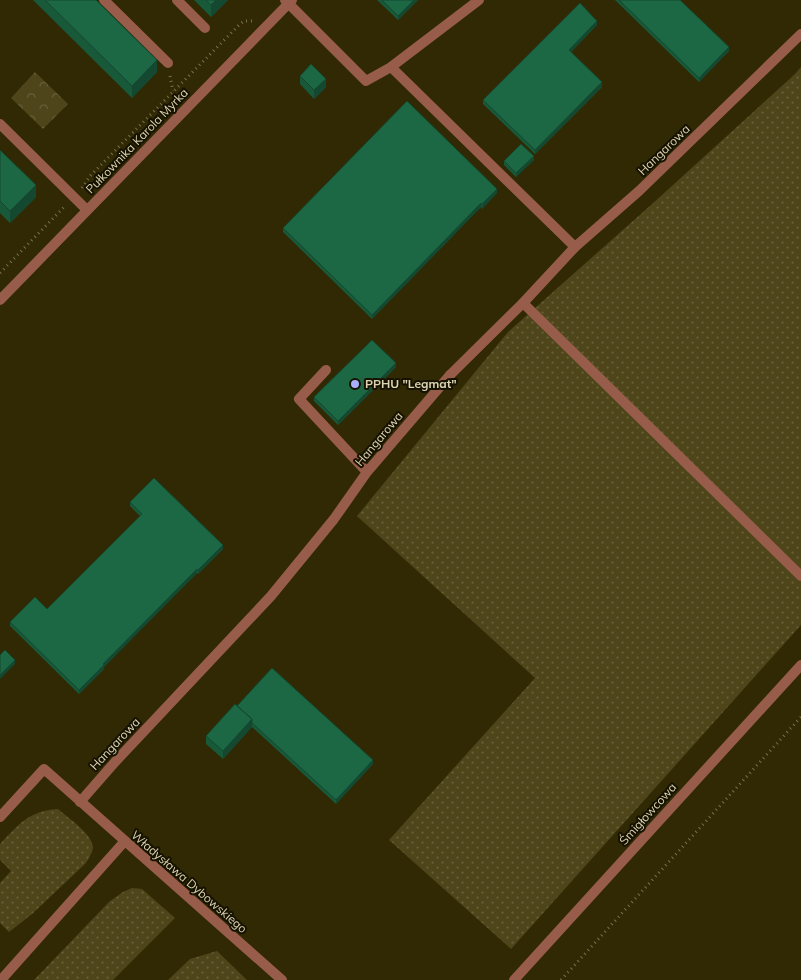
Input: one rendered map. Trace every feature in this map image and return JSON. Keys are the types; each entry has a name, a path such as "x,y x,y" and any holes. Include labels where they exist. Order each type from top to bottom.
{"street":[{"path":"104,0 168,63"},
{"path":"177,0 205,28"},
{"path":"288,1 366,81 391,67 480,0"},
{"name":"Pułkownika Karola Myrka","path":"0,300 267,25 288,1"},
{"name":"Hangarowa","path":"80,802 270,596 334,519 367,472 450,375 523,303 575,247 639,191 801,34"},
{"path":"391,67 575,247"},
{"path":"0,124 87,210"},
{"path":"523,303 801,576"},
{"path":"326,370 300,400 367,472"},
{"name":"Śmigłowcowa","path":"514,980 801,665"},
{"path":"0,817 44,769 80,802"},
{"name":"Władysława Dybowskiego","path":"80,802 282,980"},
{"path":"0,980 124,842"}],"path":[{"path":"0,273 74,197 90,176 238,25 248,20 267,25"},
{"path":"561,980 801,717"}],"green space":[{"path":"801,67 801,625 511,949 389,840 535,678 357,516 508,332 651,205"},
{"path":"35,72 68,104 43,129 11,98"},
{"path":"58,809 89,837 93,848 92,852 86,863 32,914 9,932 0,923 0,883 11,871 0,860 0,844 25,820 39,812"},
{"path":"132,888 142,889 175,918 113,980 34,980 109,902"},
{"path":"217,951 247,980 168,980 190,959"}],"building":[{"path":"45,0 96,0 157,60 132,86"},
{"path":"206,0 216,0 211,5"},
{"path":"382,0 414,0 398,16"},
{"path":"619,0 680,0 729,47 699,78"},
{"path":"580,3 597,21 569,50 602,82 535,150 483,100"},
{"path":"311,64 326,79 314,90 300,76"},
{"path":"407,101 497,189 372,315 283,228"},
{"path":"521,144 534,156 516,173 504,161"},
{"path":"0,150 36,185 10,211 0,201"},
{"name":"PPHU \"Legmat\"","path":"372,340 396,363 338,421 314,397"},
{"path":"154,478 223,545 197,569 79,690 10,622 35,597 47,609 142,514 130,502"},
{"path":"5,650 15,660 0,675 0,655"},
{"path":"272,668 373,760 336,800 252,723 252,719 237,706"},
{"path":"235,704 252,719 223,751 206,736"}],"place":[{"name":"PPHU \"Legmat\"","path":"355,384"}]}
